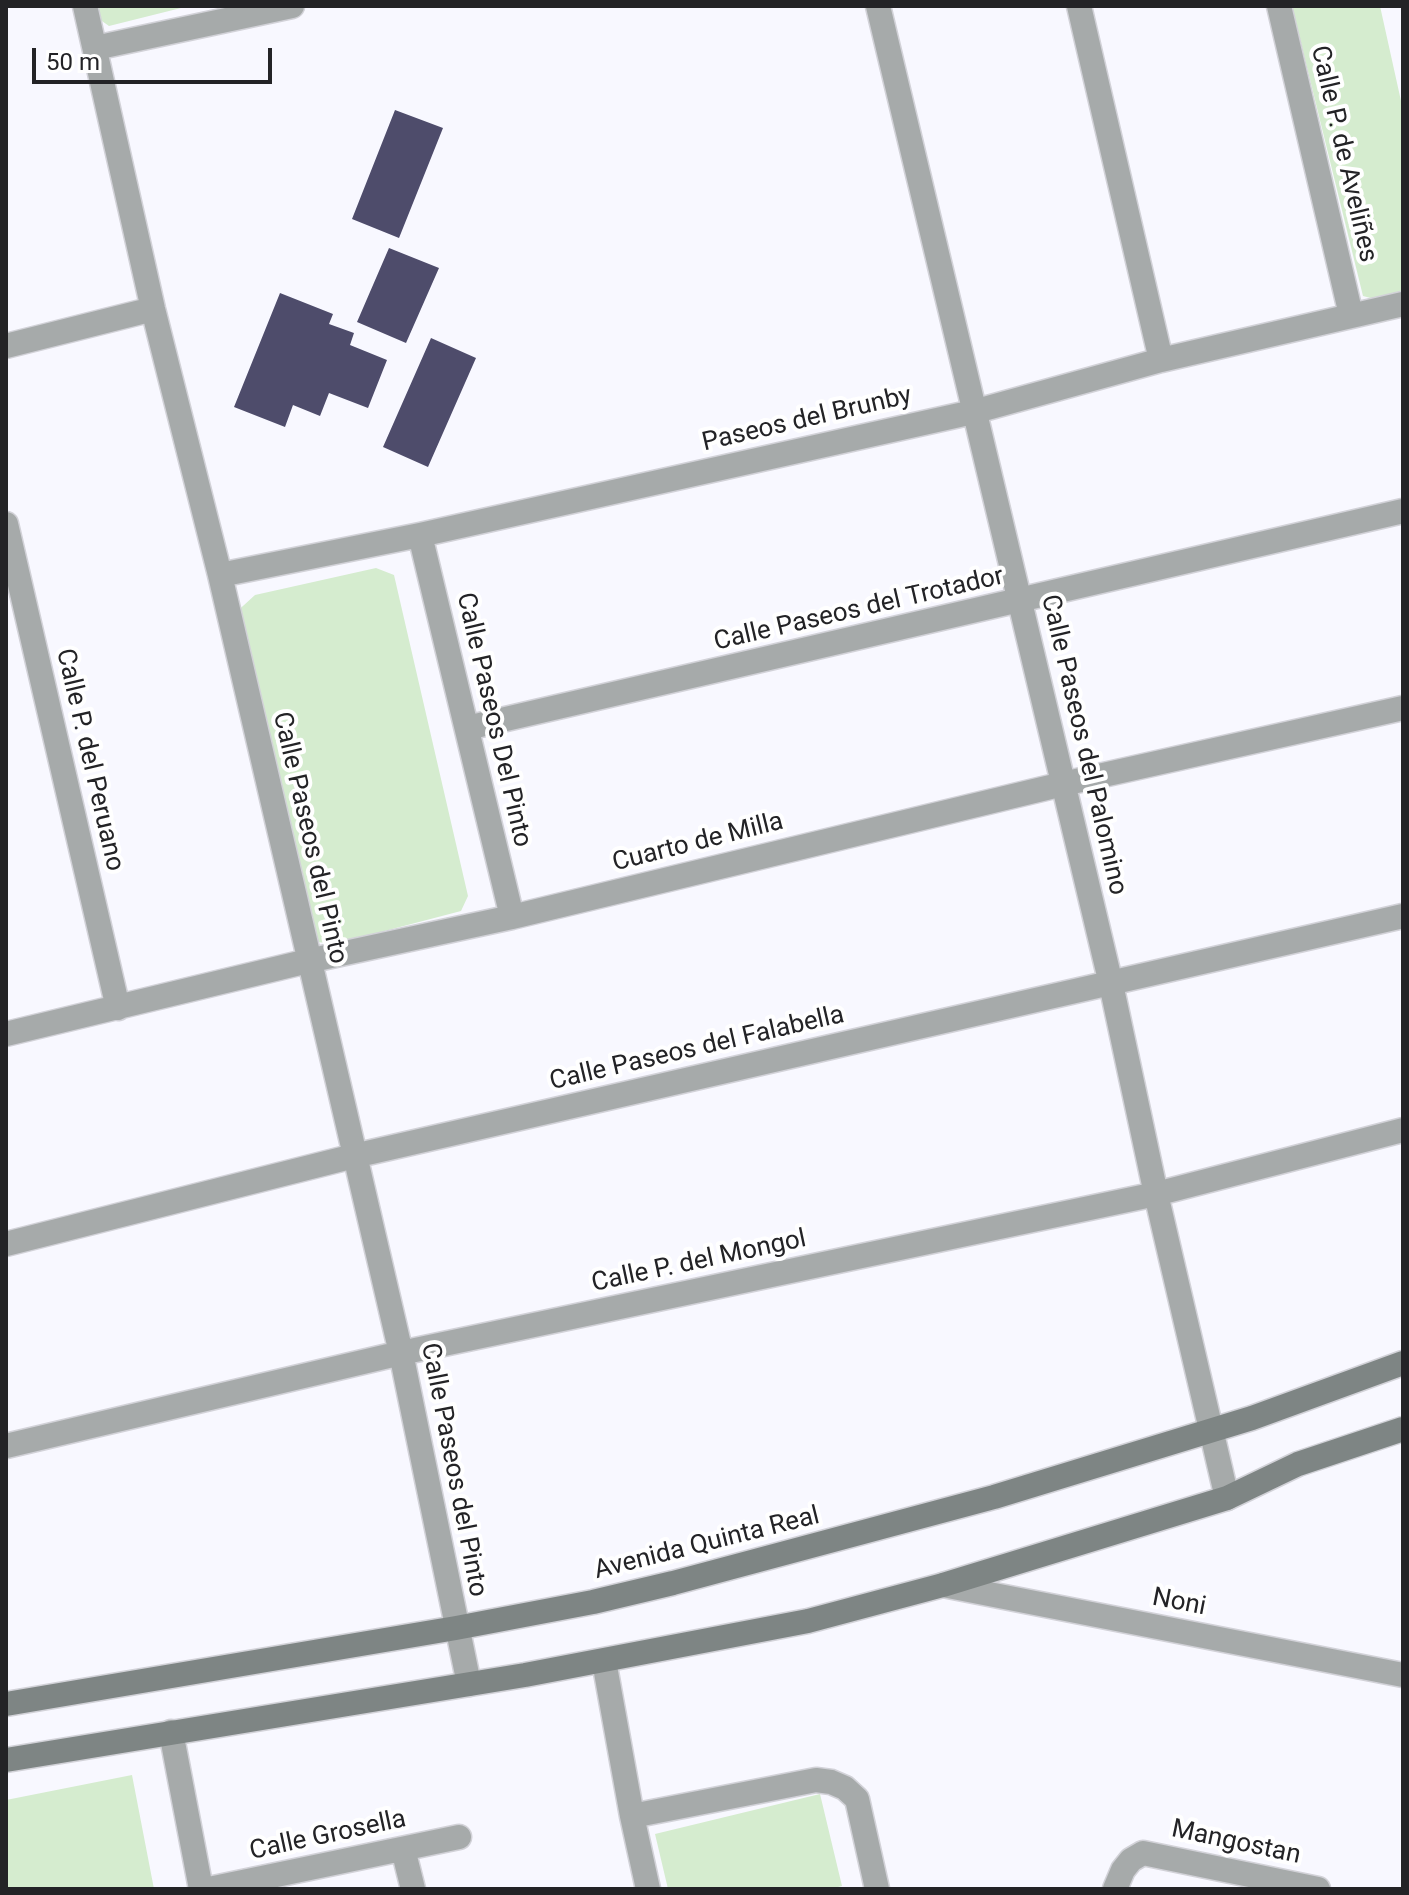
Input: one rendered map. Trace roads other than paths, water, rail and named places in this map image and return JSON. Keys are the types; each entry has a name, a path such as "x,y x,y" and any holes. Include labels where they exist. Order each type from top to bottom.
{"main road":[{"name":"Avenida Quinta Real","path":"6,1704 456,1628 673,1583 994,1497 1210,1431 1403,1363"},
{"path":"6,1760 604,1661 808,1621 943,1585 1227,1498 1298,1464 1403,1429"}],"street":[{"name":"Calle Paseos del Pinto","path":"85,6 153,309 220,575 401,1353 469,1684"},
{"path":"95,48 292,6"},
{"name":"Calle Paseos del Palomino","path":"878,6 1111,984 1227,1498"},
{"path":"1079,6 1161,360"},
{"name":"Calle P. de Aveliñes","path":"1279,6 1351,315"},
{"name":"Paseos del Brunby","path":"220,575 420,535 973,412 1161,360 1403,304"},
{"path":"6,346 153,309"},
{"name":"Calle Paseos del Trotador","path":"467,728 1403,511"},
{"name":"Calle P. del Peruano","path":"6,524 118,1008"},
{"name":"Calle Paseos Del Pinto","path":"420,535 512,917"},
{"name":"Cuarto de Milla","path":"6,1034 308,961 512,917 1063,784 1403,708"},
{"name":"Calle Paseos del Falabella","path":"6,1244 354,1156 1403,916"},
{"name":"Calle P. del Mongol","path":"6,1446 401,1353 1156,1194 1403,1130"},
{"name":"Noni","path":"943,1585 1403,1675"},
{"path":"604,1661 648,1889"},
{"path":"171,1732 201,1889"},
{"path":"632,1816 816,1780 831,1782 845,1788 857,1799 877,1889"},
{"name":"Calle Grosella","path":"209,1889 459,1837"},
{"path":"403,1849 413,1889"},
{"name":"Mangostan","path":"1115,1889 1123,1870 1131,1860 1143,1853 1318,1889"}]}
